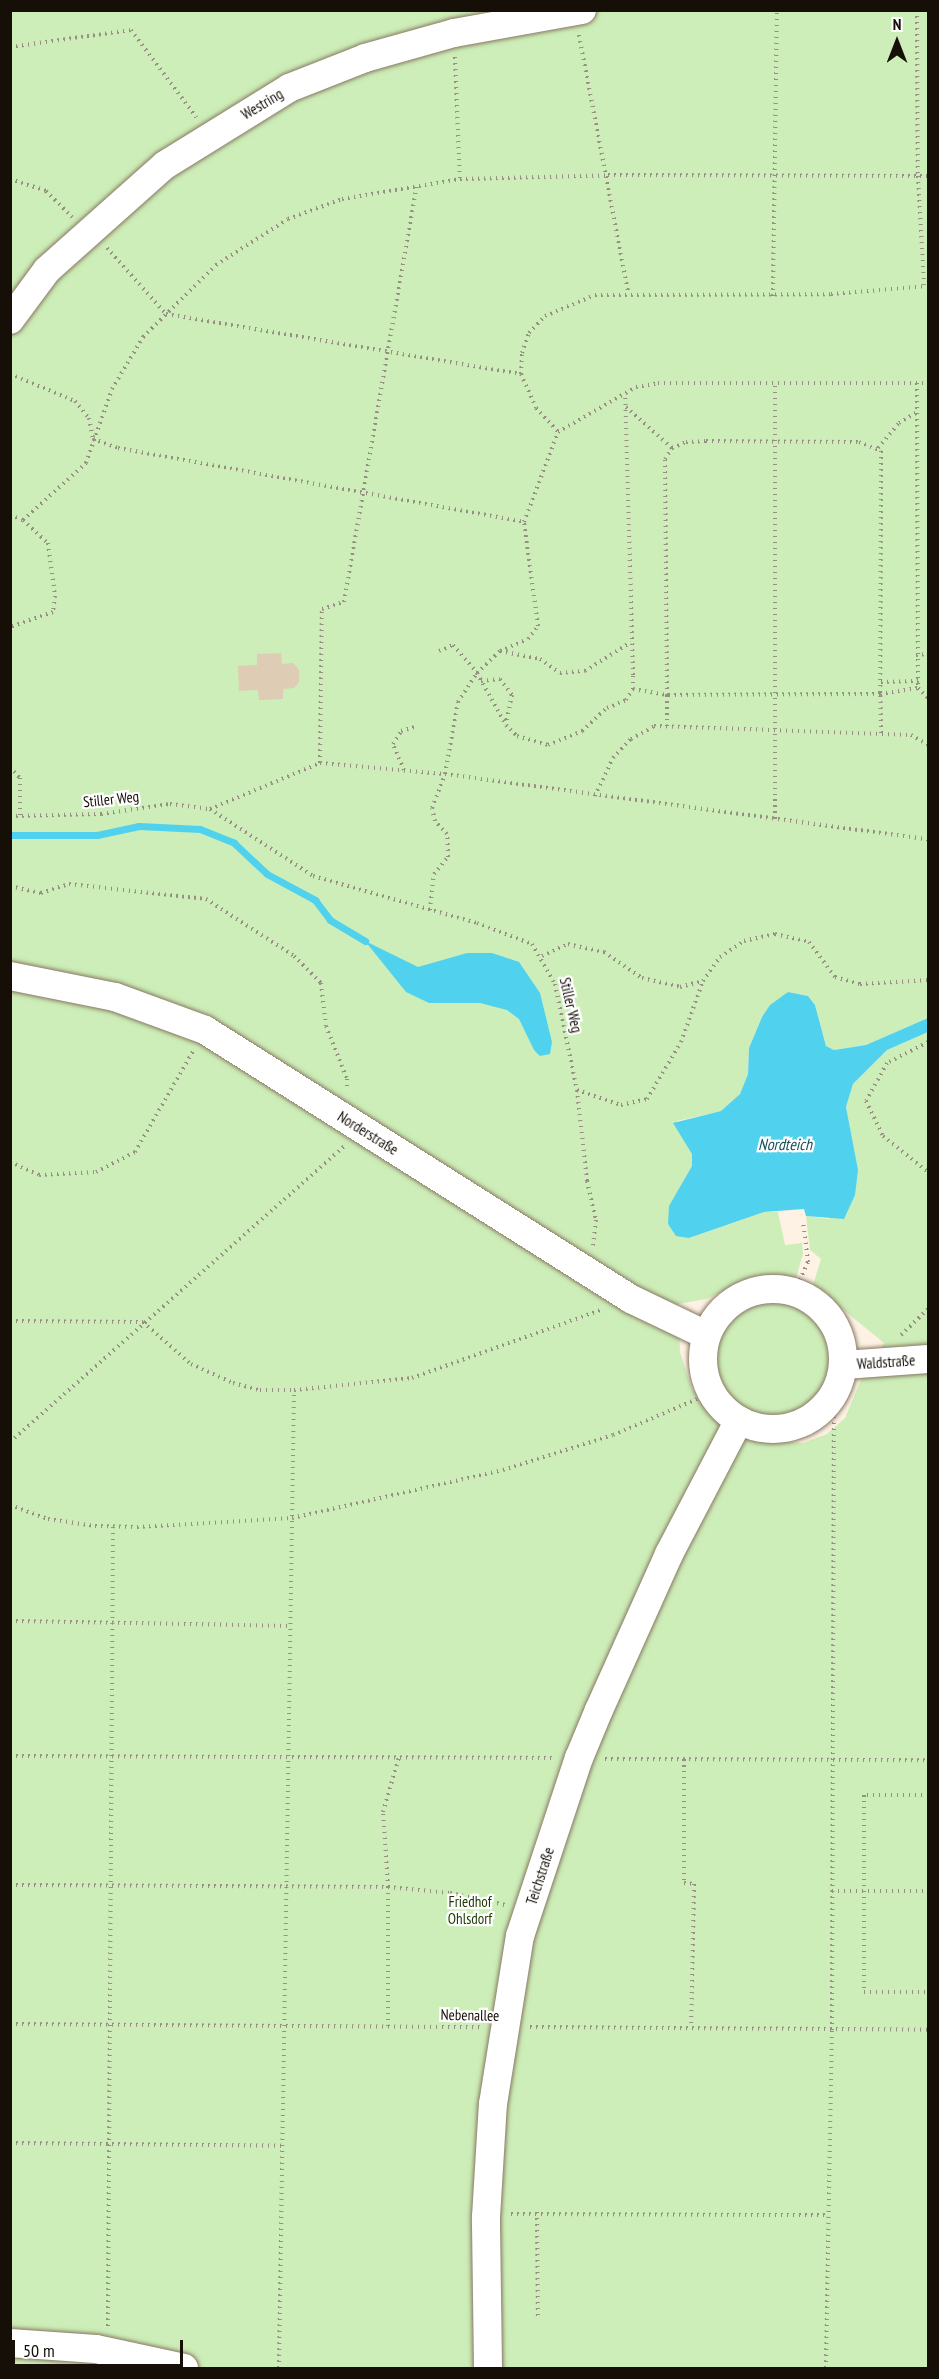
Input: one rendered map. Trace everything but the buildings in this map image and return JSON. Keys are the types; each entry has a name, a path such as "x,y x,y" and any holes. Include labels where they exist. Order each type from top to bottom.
{"street":[{"name":"Westring","path":"10,320 47,270 165,165 289,88 365,58 454,33 582,10"},
{"name":"Norderstraße","path":"10,976 115,998 205,1030 631,1299 706,1335"},
{"path":"795,1291 774,1288 752,1291 732,1300 717,1316 706,1335 703,1365 711,1393 739,1420 771,1430 788,1428 821,1411 834,1396"},
{"name":"Waldstraße","path":"795,1291 826,1312 837,1328 844,1365 834,1396"},
{"name":"Waldstraße","path":"844,1365 928,1359"},
{"name":"Teichstraße","path":"488,2368 486,2217 493,2104 502,2027 528,1910 579,1758 669,1554 739,1420"},
{"path":"10,2343 108,2352 184,2368"}],"path":[{"path":"773,296 777,10"},
{"path":"558,432 536,408 522,374 522,353 529,333 545,316 595,295 628,292 773,296 926,286 918,176 917,10"},
{"path":"574,11 608,175 628,292"},
{"path":"10,47 131,30 210,135"},
{"path":"454,33 460,179"},
{"path":"23,520 79,473 86,463 112,389 143,337 216,265 288,219 342,199 460,179 608,175 928,176"},
{"path":"10,179 45,191 112,252 166,314 522,374"},
{"path":"320,763 322,609 344,602 417,185"},
{"path":"10,374 75,401 89,418 93,438"},
{"path":"430,910 434,874 448,857 447,834 435,821 432,808 445,774 458,702 477,673 500,651 528,639 538,627 524,522 558,432 636,387 658,383 928,383"},
{"path":"917,383 916,655 918,688"},
{"path":"775,384 775,819"},
{"path":"439,651 453,645 477,673 506,725 517,736 548,745 582,731 607,708 626,700 633,689 625,395"},
{"path":"626,407 672,448"},
{"path":"878,448 899,423 917,412"},
{"path":"93,438 118,448 524,522"},
{"path":"667,727 665,459 672,448 686,442 706,441 774,444 859,442 878,448"},
{"path":"878,448 882,458 881,733"},
{"path":"10,515 23,520 48,543 55,604 51,613 10,627"},
{"path":"500,651 540,658 560,673 585,671 631,642"},
{"path":"916,655 928,654"},
{"path":"480,681 500,680 512,695 506,725"},
{"path":"881,682 919,681"},
{"path":"633,689 667,695 775,695 880,694 918,688"},
{"path":"918,688 928,698"},
{"path":"404,770 393,744 401,731 417,726"},
{"path":"595,796 613,758 631,739 654,726 911,735 928,745"},
{"path":"210,810 320,763 445,774 928,839"},
{"path":"10,767 20,778 20,816"},
{"name":"Stiller Weg","path":"10,816 101,814 170,804 210,810 313,876 430,910 532,944 542,956 555,984 578,1090 582,1145 596,1220 587,1270"},
{"path":"10,886 41,893 69,884 206,899 294,956 321,983 326,1026 347,1079 356,1126 10,1442"},
{"path":"578,1090 621,1105 647,1099 681,1042 704,981 720,957 744,941 775,934 809,942 835,977 860,984 928,980"},
{"path":"542,956 568,944 604,952 642,978 680,987 704,981"},
{"path":"10,1162 39,1175 96,1172 135,1152 205,1030"},
{"path":"928,1042 887,1063 866,1101 883,1136 928,1172"},
{"path":"795,1291 808,1262 803,1221"},
{"path":"10,1321 143,1322 192,1364 260,1390 294,1390 412,1378 631,1299"},
{"path":"279,2368 294,1390"},
{"path":"10,1505 48,1519 113,1526 292,1518 503,1470 613,1435 711,1393"},
{"path":"826,2368 832,2030 831,1760 834,1396"},
{"path":"108,2352 108,2024 113,1526"},
{"path":"10,1621 291,1626"},
{"path":"10,1756 928,1760"},
{"path":"388,2026 388,1887 383,1812 399,1757"},
{"path":"684,1759 684,1883 693,1884 691,2028"},
{"path":"928,1795 864,1795 864,1992 928,1992"},
{"path":"10,1885 286,1889 388,1887 450,1893 528,1910"},
{"path":"832,1891 928,1891"},
{"name":"Nebenallee","path":"10,2024 928,2030"},
{"path":"10,2143 282,2146"},
{"path":"486,2217 537,2212 828,2215"},
{"path":"537,2212 538,2319"}],"green space":[{"name":"Friedhof Ohlsdorf","path":"11,11 928,11 928,1018 866,1045 834,1050 826,1046 815,1005 808,996 788,992 762,1017 749,1048 748,1074 740,1094 721,1111 677,1121 692,1154 692,1166 683,1182 689,1238 764,1212 778,1212 785,1245 802,1243 803,1254 796,1278 758,1275 706,1299 678,1304 680,1352 692,1389 708,1409 750,1439 803,1443 827,1434 845,1418 861,1380 884,1343 813,1285 821,1259 810,1250 806,1216 829,1219 850,1129 846,1107 853,1084 887,1050 928,1032 928,2368 11,2368"},
{"path":"773,1303 794,1307 813,1319 825,1338 829,1359 825,1380 813,1399 794,1411 773,1415 752,1411 733,1399 721,1380 717,1359 721,1338 733,1319 752,1307"}],"water":[{"path":"365,941 418,967 467,953 492,953 519,962 540,993 552,1042 550,1054 540,1056 534,1050 519,1019 507,1010 480,1003 429,1003 406,992"},
{"name":"Nordteich","path":"788,992 808,996 815,1005 826,1046 834,1050 866,1045 928,1018 928,1032 887,1050 853,1084 846,1107 858,1170 855,1195 844,1219 806,1216 804,1209 764,1212 689,1238 676,1236 668,1224 669,1206 692,1166 692,1154 673,1123 721,1111 740,1094 748,1074 749,1048 762,1017 770,1005"}],"waterway":[{"path":"10,835 97,835 139,826 200,829 234,843 267,874 315,900 330,920 365,941"}]}
